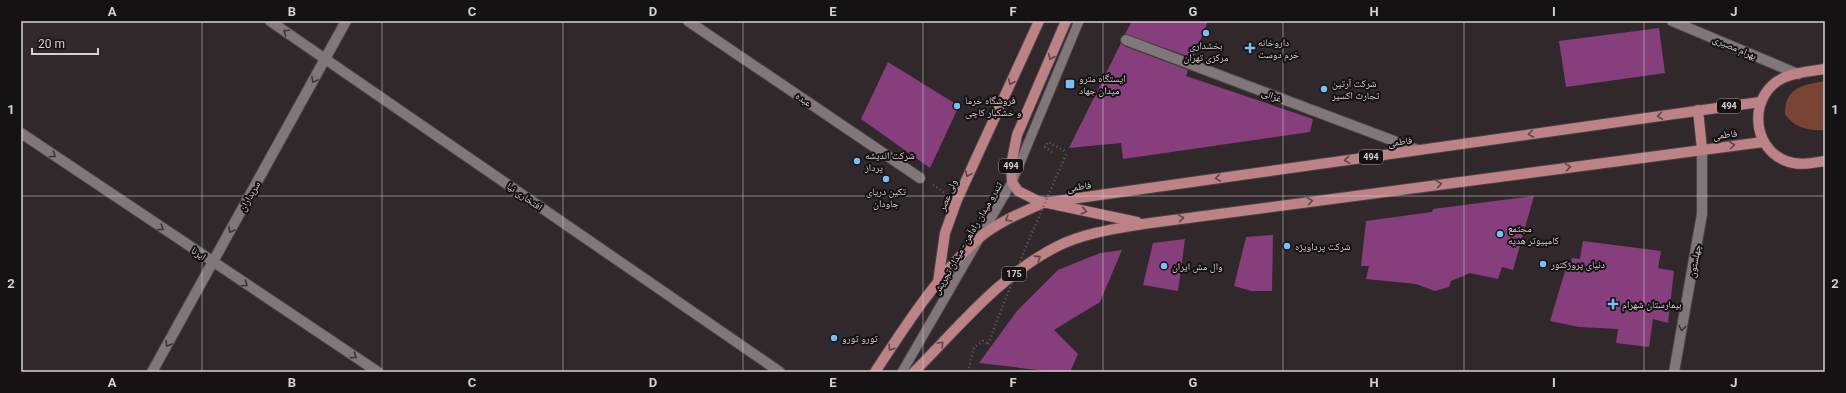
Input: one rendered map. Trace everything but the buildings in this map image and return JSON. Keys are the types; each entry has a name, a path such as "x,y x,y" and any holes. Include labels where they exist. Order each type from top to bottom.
{"main road":[{"name":"ولی عصر","path":"875,372 908,321 938,282 945,233 957,200 1039,21"},
{"name":"494","path":"1066,21 1017,135 1011,165 1012,182 1018,191 1025,196 1045,203 1142,224"},
{"path":"1825,69 1783,78 1771,86 1760,102 1758,120 1763,142 1772,154 1785,161 1800,165 1825,161"},
{"name":"فاطمی","path":"1045,203 1760,102"},
{"path":"1698,110 1702,149"},
{"name":"فاطمی","path":"1142,224 1763,142"},
{"name":"494","path":"938,282 980,238 1014,216 1045,203"},
{"name":"175","path":"914,372 993,292 1026,266 1058,246 1073,240 1142,224"}],"street":[{"name":"افتخاری نیا","path":"270,21 326,58 780,372"},
{"name":"سربداران","path":"152,372 346,21"},
{"name":"عبده","path":"688,21 920,178"},
{"name":"بهرام مصیری","path":"1672,21 1798,74"},
{"name":"غزالی","path":"1126,40 1418,150"},
{"name":"ايرنا","path":"21,133 378,372"},
{"name":"چهلستون","path":"1674,372 1702,214 1702,149"}],"lane":[{"name":"تندرو میدان راه‌آهن - میدان تجریش","path":"902,372 1012,182 1079,21"}],"path":[{"path":"968,372 974,347 983,341 988,344 1067,152 1048,142 1045,147 1052,152"},
{"path":"920,178 957,200"}],"shaded area":[{"path":"1825,81 1825,130 1802,128 1793,123 1785,114 1788,98 1797,89 1803,86"}],"place":[{"name":"بخشداری مرکزی تهران","path":"1206,33"},
{"name":"داروخانه خرم دوست","path":"1250,48"},
{"name":"ایستگاه مترو میدان جهاد","path":"1070,84"},
{"name":"شرکت آرتین تجارت اکسیر","path":"1324,89"},
{"name":"فروشگاه خرما و خشکبار کاچی","path":"957,106"},
{"name":"شرکت اندیشه پرداز","path":"857,161"},
{"name":"تکین دریای جاودان","path":"886,179"},
{"name":"مجتمع کامپیوتر هدیه","path":"1500,234"},
{"name":"شرکت پرداویژه","path":"1287,246"},
{"name":"دنیای پروژکتور","path":"1543,264"},
{"name":"وال مش ایران","path":"1164,266"},
{"name":"بيمارستان شهرام","path":"1613,304"},
{"name":"تورو تورو","path":"834,338"}]}
